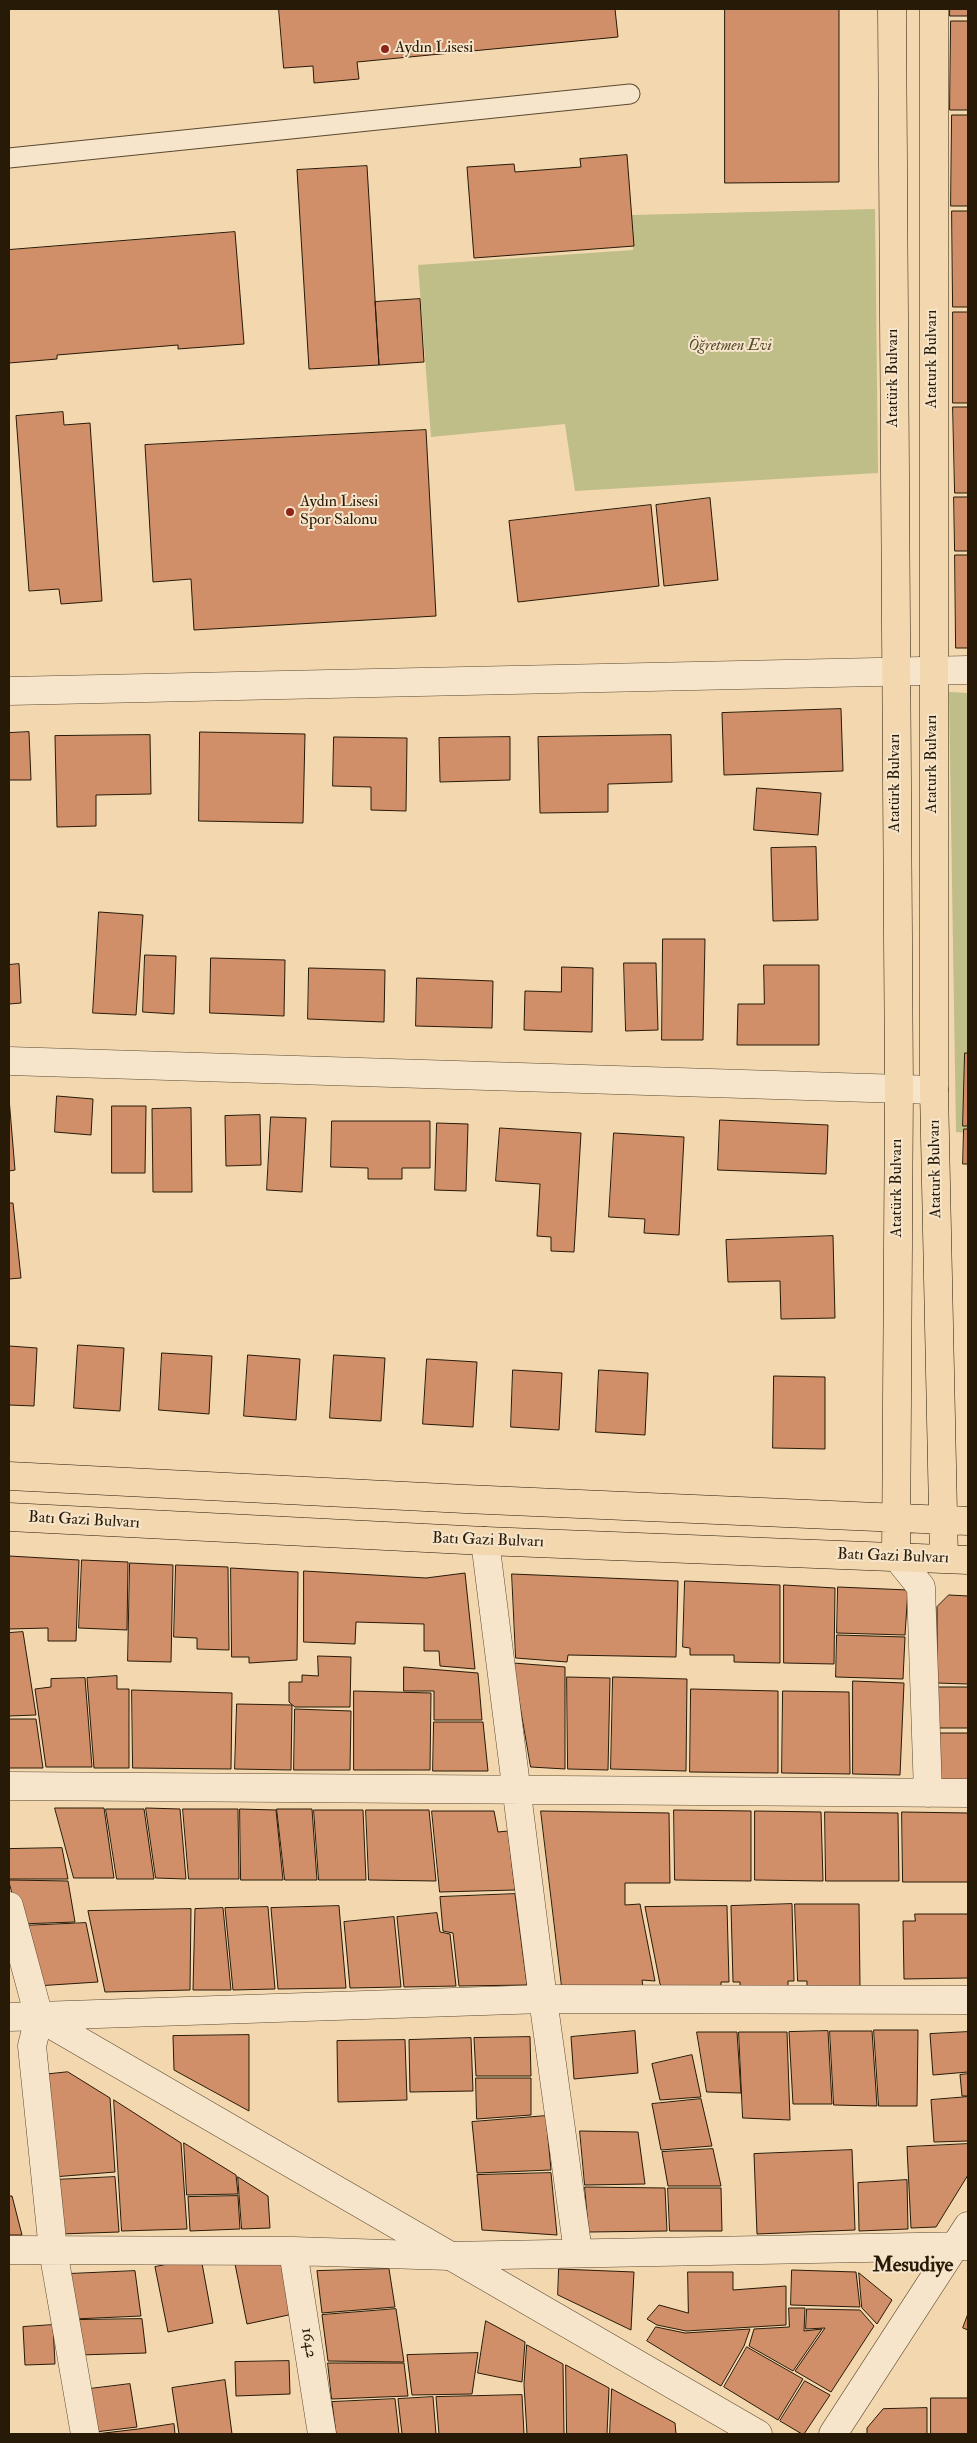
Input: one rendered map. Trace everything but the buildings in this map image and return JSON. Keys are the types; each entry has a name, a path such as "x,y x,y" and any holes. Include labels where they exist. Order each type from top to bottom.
{"main road":[{"name":"Atatürk Bulvarı","path":"892,9 899,1089 896,1556"},
{"name":"Ataturk Bulvarı","path":"934,9 934,1090 956,1520 956,1559"},
{"path":"9,1476 895,1519 956,1520"},
{"name":"Batı Gazi Bulvarı","path":"9,1517 485,1541 956,1559"}],"street":[{"path":"9,691 895,672 933,669 968,670"},
{"path":"9,1061 934,1090"},
{"path":"485,1541 543,1999 578,2252"},
{"path":"896,1556 921,1587 928,1793"},
{"path":"921,1587 956,1559"},
{"path":"9,1786 968,1793"},
{"path":"9,1906 39,2017 32,2046 53,2250 85,2434"},
{"path":"9,2017 543,1999 968,2000"},
{"path":"9,2000 758,2434"},
{"path":"9,2250 293,2251 448,2256 964,2239"},
{"path":"833,2434 964,2239"},
{"name":"1642","path":"293,2251 322,2434"}],"lane":[{"path":"9,158 630,94"}],"green space":[{"name":"Öğretmen Evi","path":"875,209 878,473 575,491 565,424 431,437 418,265 633,250 632,215"},
{"path":"949,692 968,693 968,1133 956,1132"}],"place":[{"name":"Aydın Lisesi","path":"385,49"},
{"name":"Aydın Lisesi Spor Salonu","path":"290,512"}],"district":[{"name":"Mesudiye","path":"913,2266"}]}
